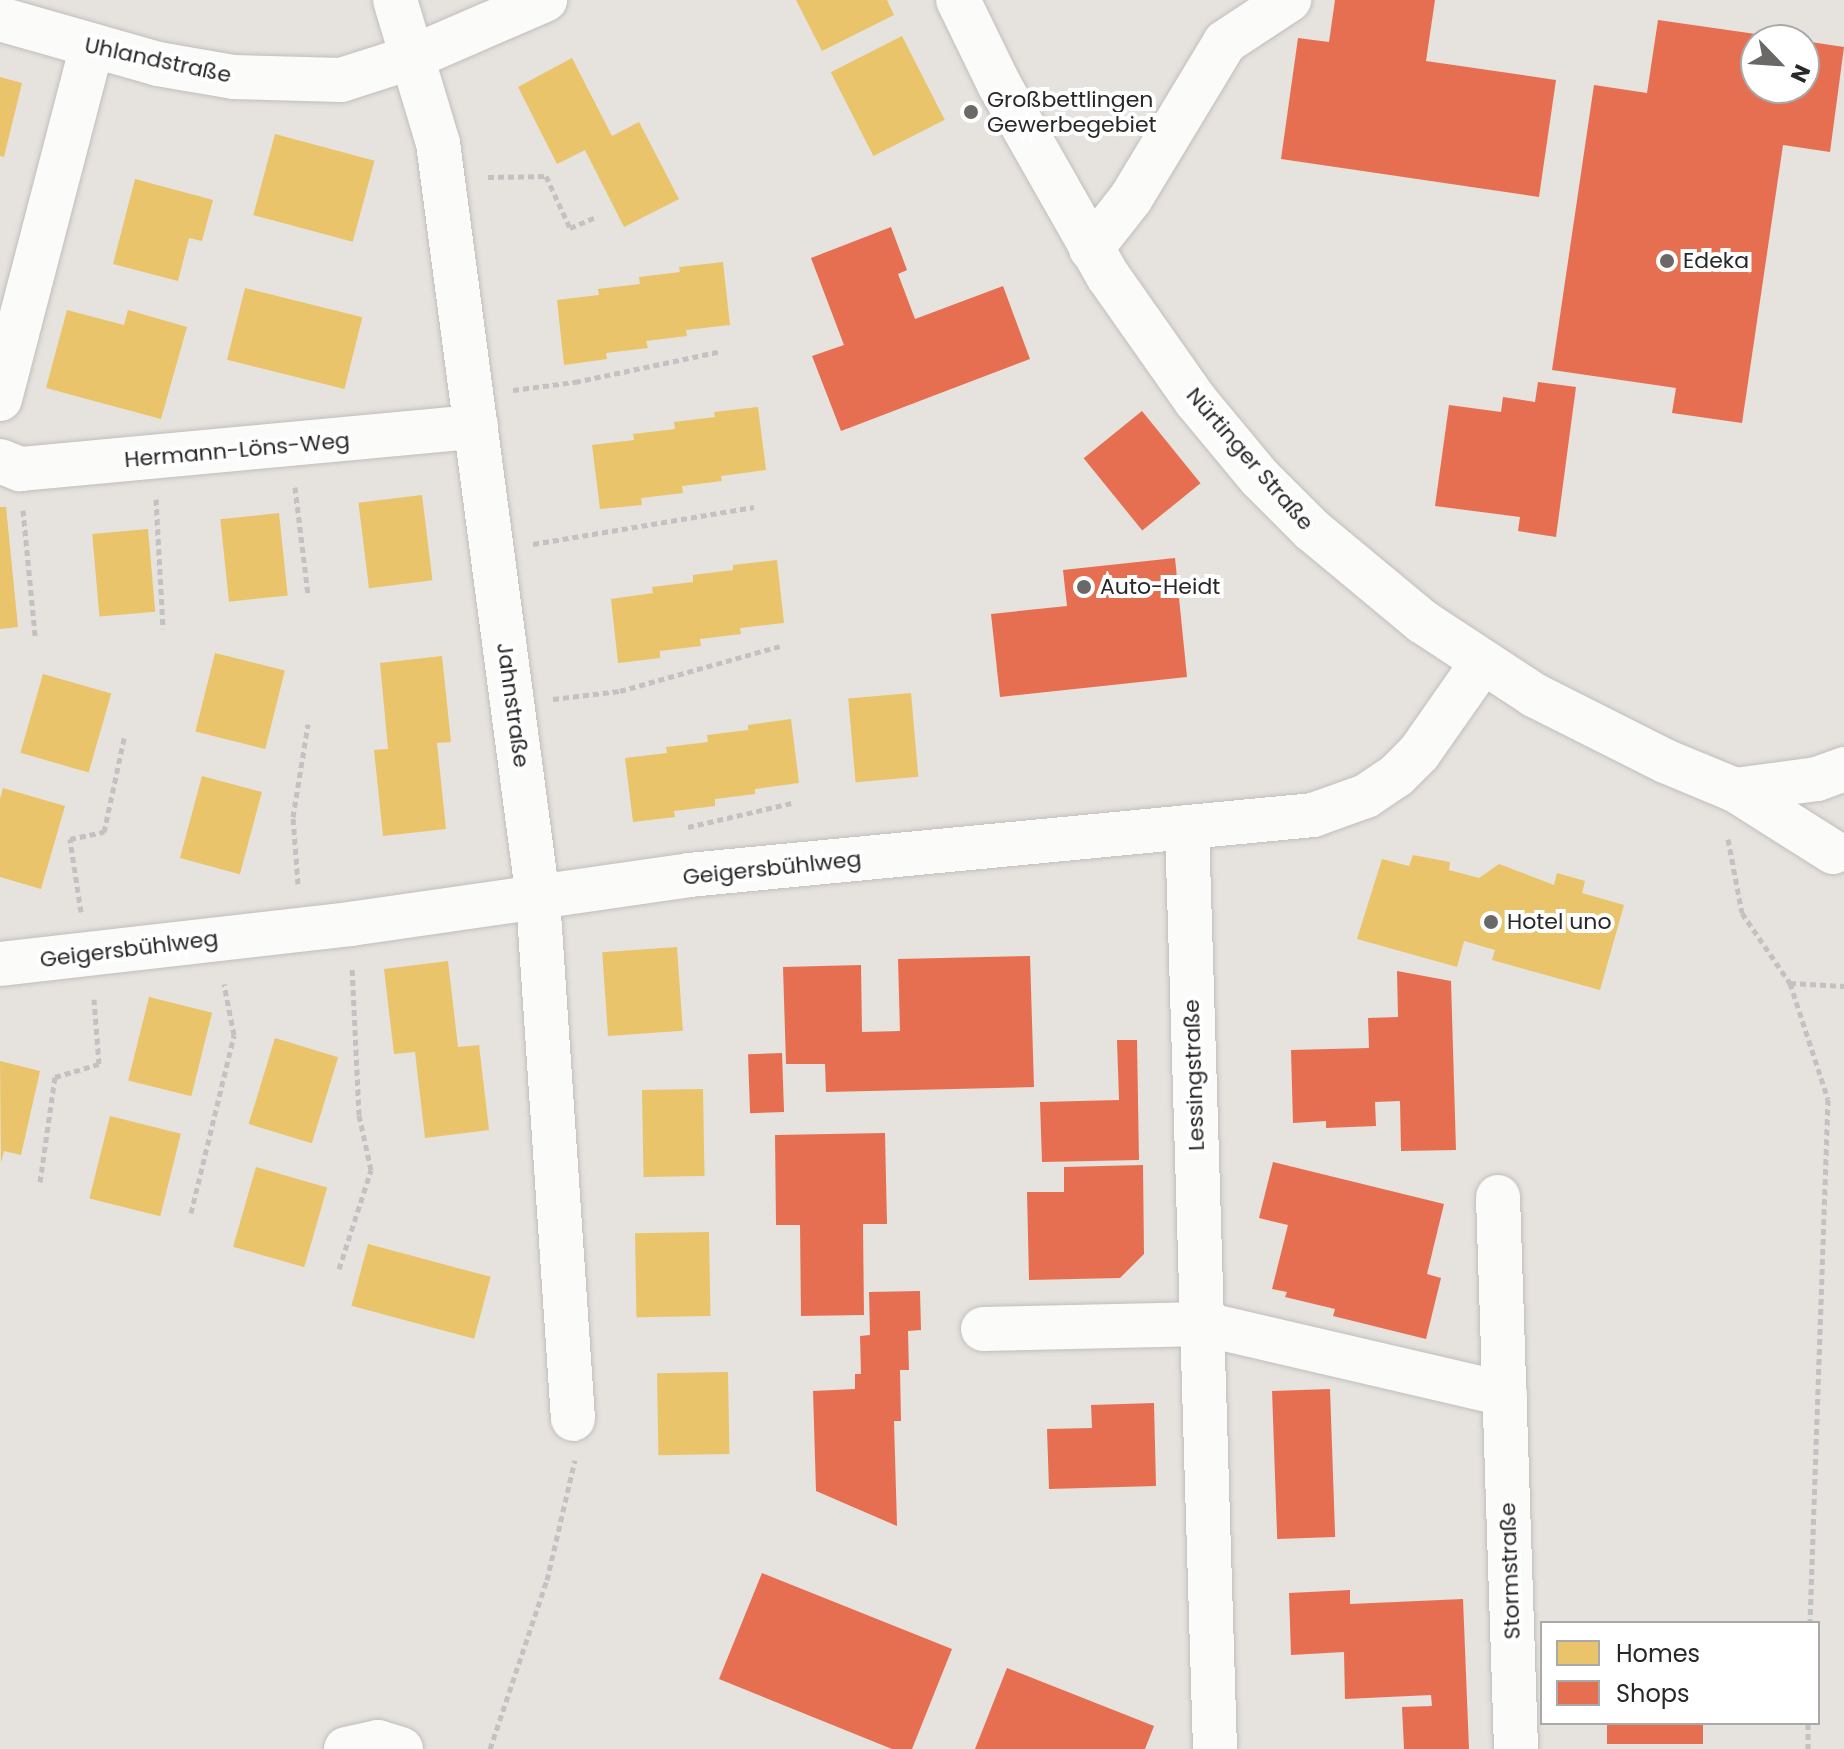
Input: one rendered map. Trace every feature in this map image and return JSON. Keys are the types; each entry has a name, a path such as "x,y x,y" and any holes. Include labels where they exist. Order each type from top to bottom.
{"street":[{"name":"Jahnstraße","path":"395,0 438,143 538,899 573,1419"},
{"name":"Uhlandstraße","path":"0,19 92,47 233,77 341,80 413,57 545,0"},
{"name":"Nürtinger Straße","path":"958,0 1000,86 1091,249 1158,351 1260,478 1363,576 1482,663 1593,727 1731,788 1838,862"},
{"path":"1091,249 1131,198 1225,42 1289,0"},
{"path":"0,399 92,47"},
{"name":"Hermann-Löns-Weg","path":"10,465 290,447 474,411"},
{"name":"Geigersbühlweg","path":"0,964 350,924 689,875 1313,815 1366,796 1396,776 1419,753 1482,663"},
{"path":"1731,788 1817,779 1844,771"},
{"path":"1838,862 1828,823 1833,794 1844,771"},
{"name":"Lessingstraße","path":"1187,827 1215,1749"},
{"name":"Stormstraße","path":"1498,1197 1516,1749"},
{"path":"983,1329 1204,1324 1505,1394"},
{"path":"346,1749 378,1742 401,1749"}],"path":[{"path":"443,178 546,176 570,228 598,216"},
{"path":"474,411 575,382 722,351"},
{"path":"290,447 308,594"},
{"path":"153,458 163,629"},
{"path":"10,465 35,635"},
{"path":"492,551 754,507"},
{"path":"513,704 620,691 780,646"},
{"path":"302,929 293,817 308,724"},
{"path":"40,1182 55,1077 99,1064 73,956 81,912 70,839 104,832 125,734"},
{"path":"1731,788 1728,847 1742,913 1790,983 1828,1099 1810,1621"},
{"path":"339,1269 371,1170 359,1115 350,924"},
{"path":"191,1213 234,1035 216,939"},
{"path":"1790,983 1844,986"},
{"path":"490,1749 547,1580 576,1462 573,1419"},
{"path":"1808,1725 1808,1749"}],"building: Homes":[{"path":"796,0 887,0 894,15 822,51"},
{"path":"902,36 945,120 873,156 831,72"},
{"path":"572,58 612,136 639,122 679,199 624,227 585,150 557,164 518,87"},
{"path":"0,77 22,83 4,157 0,156"},
{"path":"275,134 374,161 353,242 253,215"},
{"path":"135,179 213,200 202,241 189,238 178,281 113,264"},
{"path":"723,262 730,325 686,330 687,336 646,341 648,348 606,353 607,359 564,365 557,300 599,295 598,289 640,284 639,277 680,272 679,267"},
{"path":"245,288 362,317 345,389 227,360"},
{"path":"67,310 124,325 128,310 187,327 161,419 46,388"},
{"path":"758,407 766,470 721,476 722,481 682,486 683,493 641,498 642,505 600,509 592,445 634,440 633,434 675,429 674,422 715,417 714,412"},
{"path":"422,495 432,580 369,588 358,503"},
{"path":"0,507 6,507 18,627 0,629"},
{"path":"279,513 288,596 229,602 220,519"},
{"path":"148,529 155,612 99,617 92,534"},
{"path":"777,560 784,623 740,628 741,634 700,639 701,646 660,651 660,658 618,663 611,599 653,593 652,587 693,582 693,575 733,570 733,565"},
{"path":"215,653 285,670 265,749 195,732"},
{"path":"442,656 451,742 437,743 446,829 383,836 374,750 388,749 380,663"},
{"path":"43,674 111,694 89,772 20,753"},
{"path":"911,693 918,777 856,782 848,698"},
{"path":"791,719 799,783 755,789 755,794 715,799 715,806 674,811 675,817 633,822 625,758 667,753 666,747 708,742 707,735 748,730 748,725"},
{"path":"202,776 262,792 240,874 180,858"},
{"path":"3,788 65,806 41,889 0,877 0,799"},
{"name":"Hotel uno","path":"1413,855 1450,862 1449,870 1479,878 1499,864 1554,885 1557,873 1585,881 1582,893 1624,905 1600,990 1492,960 1495,950 1464,941 1457,967 1357,939 1382,859 1409,866"},
{"path":"677,947 683,1031 608,1036 602,952"},
{"path":"448,961 458,1047 479,1045 489,1130 425,1138 415,1052 394,1054 384,969"},
{"path":"149,997 212,1013 191,1096 128,1080"},
{"path":"275,1038 338,1057 312,1143 249,1124"},
{"path":"0,1061 40,1071 21,1155 4,1151 1,1163"},
{"path":"703,1089 705,1176 644,1177 642,1090"},
{"path":"110,1116 181,1134 160,1216 89,1198"},
{"path":"256,1167 327,1187 304,1267 233,1247"},
{"path":"709,1232 710,1316 636,1317 635,1233"},
{"path":"368,1244 491,1277 474,1339 351,1306"},
{"path":"728,1372 729,1454 658,1455 657,1373"}],"building: Shops":[{"path":"1335,0 1435,0 1426,61 1556,80 1539,197 1281,159 1298,38 1329,42"},
{"name":"Edeka","path":"1658,20 1740,32 1740,104 1820,104 1820,43 1844,47 1830,152 1783,145 1742,423 1672,413 1676,388 1552,370 1594,85 1647,93"},
{"path":"891,227 907,270 898,274 915,319 1003,286 1030,359 841,431 812,356 844,345 811,258"},
{"path":"1538,382 1576,387 1556,537 1518,531 1520,517 1435,506 1449,405 1501,412 1503,397 1535,402"},
{"path":"1142,411 1201,483 1142,530 1084,458"},
{"path":"1175,558 1187,677 1000,697 991,614 1067,606 1063,570"},
{"path":"1030,956 1034,1087 826,1092 825,1064 786,1064 783,967 861,965 862,1032 900,1031 898,959"},
{"path":"1397,971 1451,981 1456,1150 1401,1151 1400,1101 1375,1102 1376,1126 1326,1128 1326,1121 1293,1123 1291,1050 1369,1048 1368,1018 1398,1017"},
{"path":"1117,1040 1137,1040 1139,1160 1042,1162 1040,1102 1119,1100"},
{"path":"782,1053 784,1112 750,1113 748,1054"},
{"path":"885,1133 887,1224 863,1224 864,1315 801,1316 800,1225 776,1225 775,1135"},
{"path":"1273,1162 1444,1204 1427,1274 1441,1278 1426,1339 1333,1316 1335,1309 1285,1297 1287,1292 1272,1289 1288,1225 1259,1218"},
{"path":"1143,1165 1144,1254 1120,1278 1029,1280 1027,1192 1064,1192 1064,1167"},
{"path":"920,1291 921,1330 908,1331 909,1370 900,1370 901,1421 894,1421 897,1526 816,1491 813,1391 855,1389 855,1374 861,1374 860,1336 870,1335 869,1292"},
{"path":"1330,1389 1335,1537 1277,1539 1272,1391"},
{"path":"1154,1403 1156,1486 1049,1489 1047,1429 1092,1428 1091,1405"},
{"path":"762,1573 952,1649 912,1749 892,1749 719,1679"},
{"path":"1350,1590 1350,1604 1463,1599 1469,1749 1404,1749 1402,1707 1432,1706 1431,1695 1345,1699 1344,1652 1291,1655 1289,1593"},
{"path":"1007,1668 1154,1726 1145,1749 975,1749"},
{"path":"1607,1725 1703,1725 1703,1744 1607,1744"}],"place":[{"name":"Großbettlingen Gewerbegebiet","path":"971,112"},
{"name":"Edeka","path":"1667,261"},
{"name":"Auto-Heidt","path":"1084,587"},
{"name":"Hotel uno","path":"1491,922"}]}
